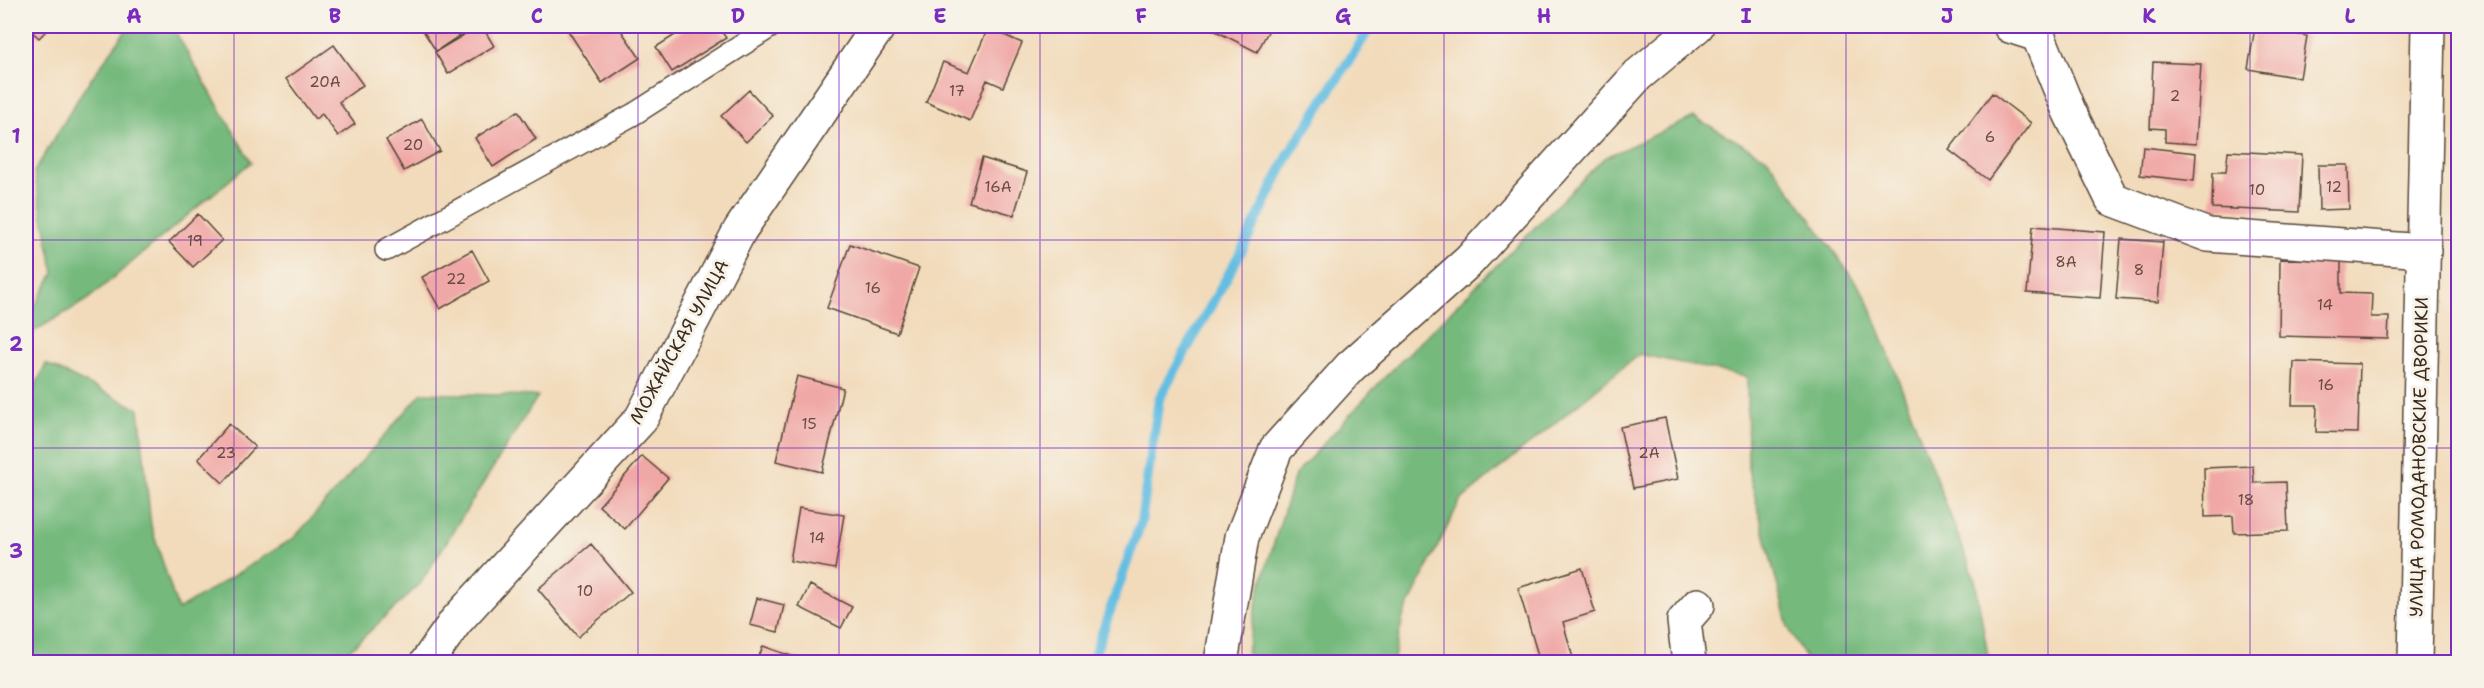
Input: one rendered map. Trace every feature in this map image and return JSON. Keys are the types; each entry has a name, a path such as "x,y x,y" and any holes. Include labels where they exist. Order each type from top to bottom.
{"street":[{"name":"МОЖАЙСКАЯ УЛИЦА","path":"427,663 456,621 641,419 740,230 879,26"},
{"path":"1221,663 1242,537 1276,449 1350,367 1469,261 1638,75 1697,26"},
{"path":"2010,26 2038,35 2069,111 2112,198 2208,235 2424,251"},
{"name":"УЛИЦА РОМОДАНОВСКИЕ ДВОРИКИ","path":"2415,663 2428,26"},
{"path":"1689,663 1684,621 1698,605"}],"lane":[{"path":"386,250 634,114 772,26"}],"green space":[{"path":"129,26 172,26 251,162 87,300 26,336 26,321 54,273 34,172 84,89"},
{"path":"1694,117 1767,158 1867,298 1975,580 1989,662 1808,662 1788,627 1748,469 1747,377 1639,354 1460,501 1403,617 1393,662 1245,662 1259,591 1295,475 1380,382 1604,158"},
{"path":"46,364 139,409 151,526 178,610 294,538 422,393 538,396 420,584 337,662 26,662 26,406"}],"building":[{"path":"26,26 51,26 39,38"},
{"path":"427,26 463,26 466,31 436,51 422,29"},
{"path":"482,26 494,46 448,74 435,52"},
{"path":"565,26 618,26 640,58 602,83"},
{"path":"689,26 718,26 726,38 672,72 656,47"},
{"path":"1206,26 1271,26 1257,52"},
{"path":"2255,27 2307,36 2300,78 2248,69"},
{"path":"988,28 1022,43 1003,87 987,80 970,121 926,102 943,62 969,72"},
{"path":"334,45 363,85 339,102 355,124 338,136 322,114 315,119 286,79"},
{"path":"2153,62 2201,64 2196,144 2165,142 2165,129 2150,128"},
{"path":"749,90 773,116 746,142 721,116"},
{"path":"1992,93 2031,123 1988,180 1949,150"},
{"path":"518,111 536,139 493,167 475,138"},
{"path":"422,119 440,151 404,171 386,140"},
{"path":"2143,147 2196,153 2194,181 2140,175"},
{"path":"2228,151 2302,155 2299,212 2212,208 2213,172 2226,172"},
{"path":"982,158 1027,172 1014,215 969,202"},
{"path":"2318,165 2348,165 2349,209 2319,210"},
{"path":"198,214 222,240 193,267 169,242"},
{"path":"2033,226 2105,232 2100,298 2027,293"},
{"path":"2121,239 2163,242 2158,302 2116,299"},
{"path":"850,244 919,268 897,333 827,308"},
{"path":"472,250 489,281 440,309 422,277"},
{"path":"2280,259 2341,260 2341,293 2372,294 2371,317 2389,317 2388,339 2279,336"},
{"path":"2294,362 2360,364 2358,433 2316,432 2317,405 2292,405"},
{"path":"797,376 843,388 822,472 776,461"},
{"path":"1665,418 1678,479 1633,488 1620,427"},
{"path":"229,424 255,447 223,483 198,459"},
{"path":"642,456 668,478 625,529 599,506"},
{"path":"2253,466 2254,483 2286,482 2288,531 2234,533 2233,516 2205,517 2204,468"},
{"path":"799,508 844,515 835,569 790,561"},
{"path":"591,544 631,592 578,637 538,589"},
{"path":"1582,568 1595,612 1563,622 1573,658 1558,662 1540,662 1518,588"},
{"path":"810,585 852,607 841,628 799,607"},
{"path":"757,598 784,605 778,632 750,625"},
{"path":"763,646 808,662 757,662"}],"waterway":[{"path":"1092,662 1141,522 1159,399 1242,250 1289,154 1366,34 1368,26"}]}
